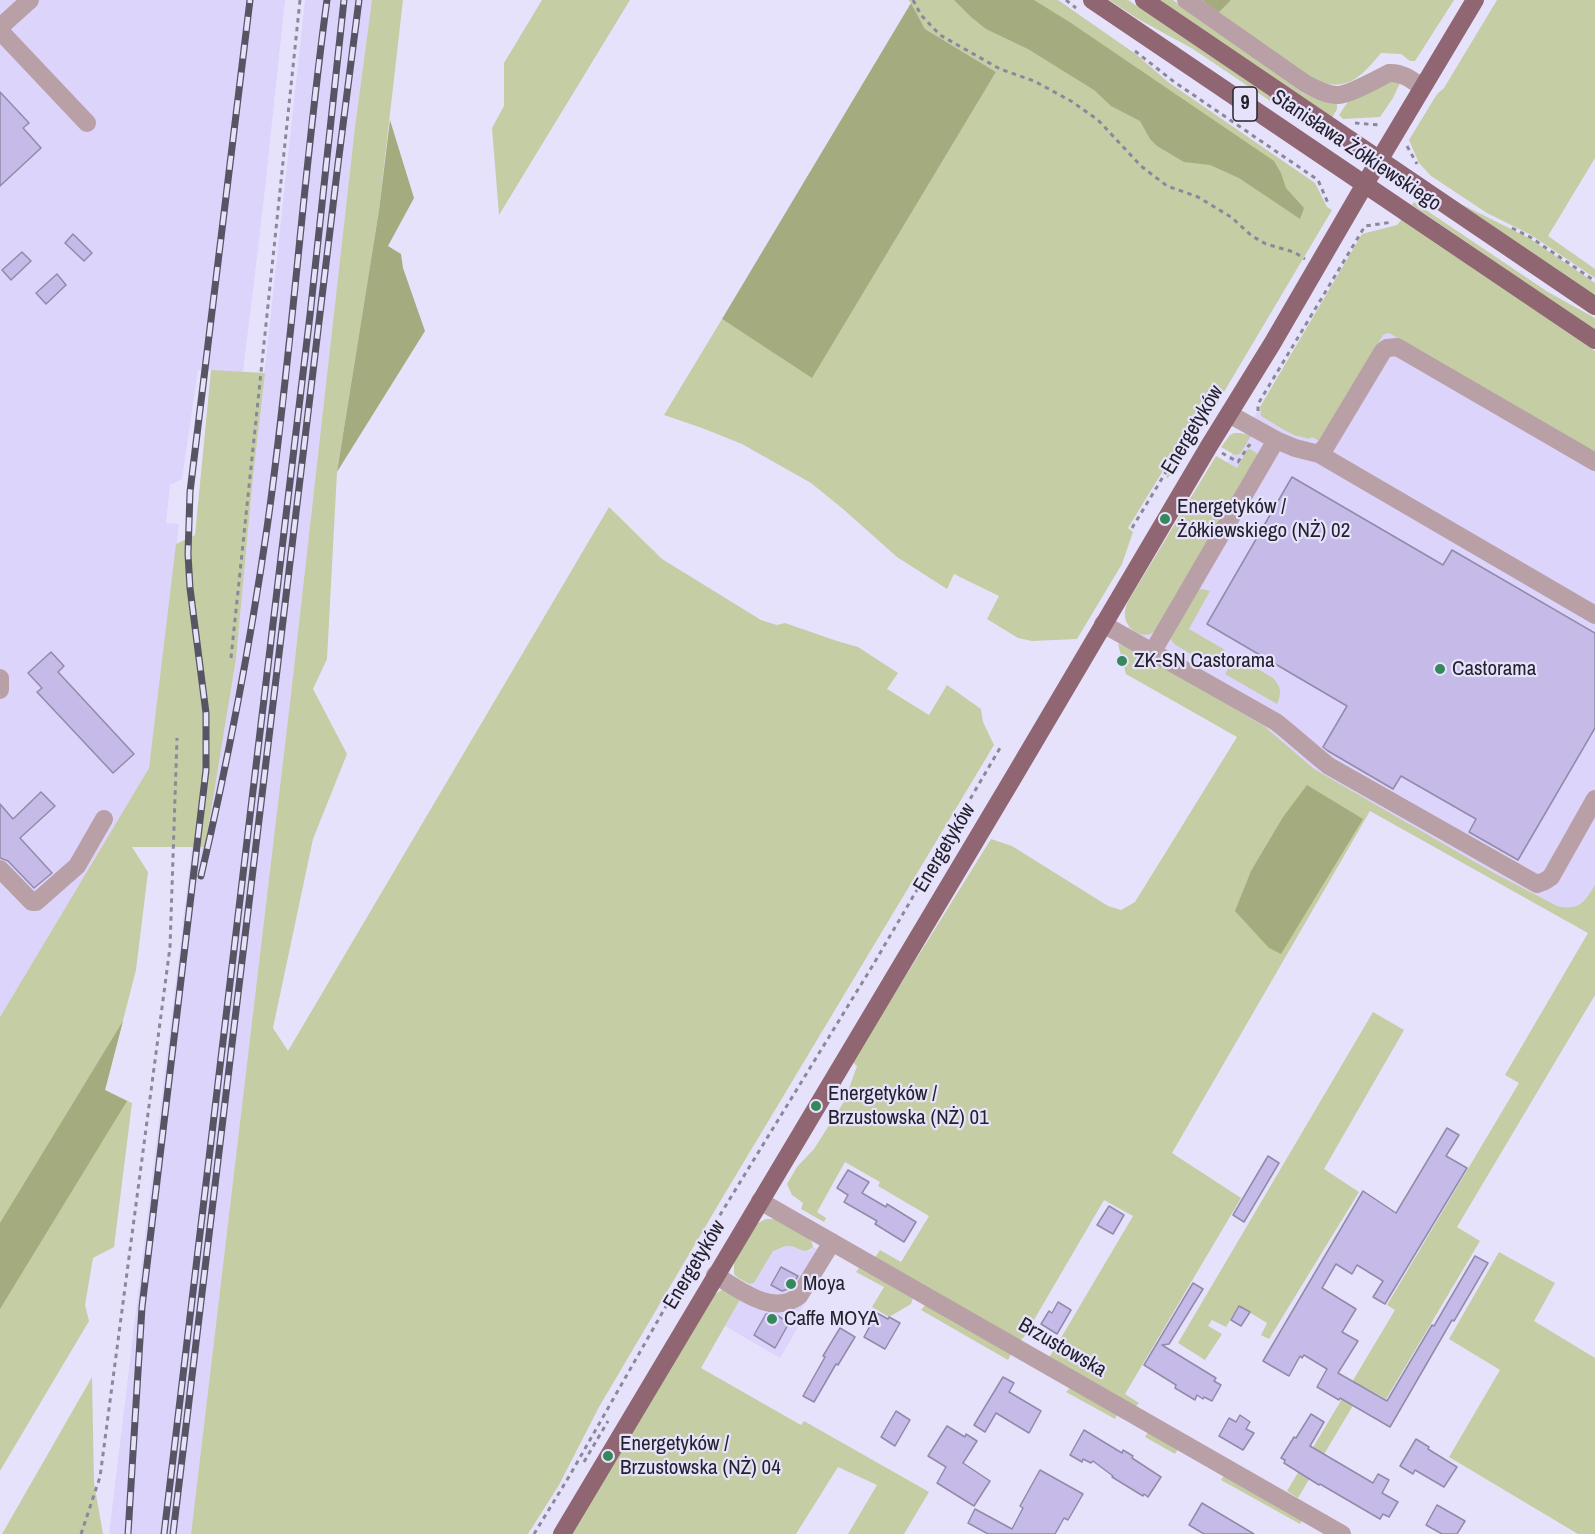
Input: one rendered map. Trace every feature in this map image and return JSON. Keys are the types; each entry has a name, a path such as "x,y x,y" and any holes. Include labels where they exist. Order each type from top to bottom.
{"main road":[{"name":"Stanisława Żółkiewskiego","path":"1144,0 1595,306"},
{"name":"Energetyków","path":"562,1534 1475,0"},
{"name":"Stanisława Żółkiewskiego","path":"1088,6 1365,184 1595,340"}],"street":[{"path":"30,0 0,29 87,123"},
{"path":"1186,0 1306,84 1326,94 1346,94 1389,73 1402,74 1422,87"},
{"path":"1319,454 1383,351 1392,347 1403,350 1595,462"},
{"path":"1229,414 1276,440 1319,454 1595,615"},
{"path":"1153,651 1276,440"},
{"path":"1103,624 1276,722 1329,766 1537,884 1551,877 1595,799"},
{"path":"0,678 0,690"},
{"path":"0,869 32,902 36,902 77,866 104,819"},
{"name":"Brzustowska","path":"760,1201 1342,1534"},
{"path":"716,1275 758,1300 784,1304 799,1296 832,1242"}],"path":[{"path":"231,658 300,0"},
{"path":"913,0 921,15 940,35 1000,69 1034,81 1071,101 1098,120 1141,166 1167,186 1198,197 1231,217 1252,236 1266,244 1294,252 1317,267"},
{"path":"1066,0 1088,6"},
{"path":"1128,45 1173,81 1318,180 1328,203"},
{"path":"1348,122 1379,125"},
{"path":"1405,142 1419,168"},
{"path":"1258,414 1258,404 1365,226 1395,222"},
{"path":"81,1534 100,1477 170,947 177,738"},
{"path":"534,1534 690,1264 873,965 1000,748"}],"shaded area":[{"path":"0,0 285,0 243,372 198,370 182,479 170,485 166,523 179,524 149,768 0,1017"},
{"path":"305,0 372,0 355,127 291,694 191,1534 109,1534 192,847 205,846 236,659 253,477"},
{"path":"1389,333 1595,453 1595,919 1588,933 1126,674 1118,644 1260,407 1261,416 1294,435 1309,439 1383,335"},
{"path":"788,1246 810,1251 813,1247 832,1258 793,1323 798,1327 780,1358 725,1326 749,1284 754,1283 773,1251"}],"green space":[{"path":"372,0 403,0 379,210 337,472 327,659 313,689 347,754 313,839 273,1028 288,1051 609,507 662,559 761,620 777,625 785,623 858,647 898,673 887,689 929,715 947,685 981,709 983,722 994,745 724,1195 599,1407 559,1485 528,1534 191,1534 291,694 355,127"},
{"path":"542,0 630,0 499,215 492,128 504,106 504,63"},
{"path":"908,0 1058,0 1137,55 1168,82 1315,183 1327,207 1332,210 1199,434 1189,428 1128,528 1133,532 1122,564 1077,639 1032,641 1018,638 987,619 999,596 954,574 947,589 897,557 811,483 742,444 664,415 722,319 812,377 996,72 925,29"},
{"path":"954,0 1034,0 1071,23 1274,161 1286,188 1304,208 1300,219 1239,178 1210,165 1184,162 1157,146 1150,139 1140,121 1111,106 1094,90 1028,49 986,29"},
{"path":"1109,0 1128,0 1321,131 1319,134 1193,49"},
{"path":"1159,0 1173,0 1303,93 1317,99 1337,102 1337,109 1332,118"},
{"path":"1202,0 1454,0 1415,61 1410,61 1401,54 1381,53 1360,76 1335,85 1313,80"},
{"path":"1202,0 1231,0 1218,13"},
{"path":"1497,0 1595,0 1595,158 1548,236 1595,269 1595,278 1531,235 1487,213 1431,176 1419,163 1409,140 1437,94 1444,88"},
{"path":"911,3 925,29 996,72 812,378 722,319"},
{"path":"1389,81 1401,81 1380,117 1343,119 1339,115 1349,100"},
{"path":"390,120 414,198 388,246 401,254 403,268 425,331 337,472 379,210"},
{"path":"1414,202 1548,292 1595,318 1595,330 1412,205"},
{"path":"1461,204 1529,238 1595,283 1595,296"},
{"path":"1402,219 1595,351 1595,453 1389,333 1383,335 1321,442 1312,437 1309,439 1294,435 1261,416 1260,407 1362,234 1397,225"},
{"path":"211,370 265,373 236,659 205,847 132,847 148,872 136,970 105,1090 132,1103 114,1247 93,1258 85,1305 89,1321 0,1471 0,1017 149,768 176,544 195,535"},
{"path":"1234,433 1251,436 1240,454 1235,455 1221,447"},
{"path":"1186,442 1194,442 1168,478 1166,477"},
{"path":"1250,449 1258,454 1154,632 1145,635 1132,630 1125,617 1128,602 1216,456 1237,468 1247,450"},
{"path":"1198,590 1210,591 1189,629 1225,650 1214,668 1174,644 1170,638"},
{"path":"1118,644 1128,647 1264,726 1314,769 1494,873 1557,906 1571,907 1580,904 1588,897 1595,885 1595,995 1457,1227 1480,1241 1386,1399 1364,1387 1298,1498 1287,1491 1395,1310 1387,1305 1519,1083 1505,1075 1588,933 1370,811 1172,1153 1241,1198 1125,1394 1139,1403 1135,1407 1048,1358 1133,1216 1104,1200 1020,1341 874,1259 880,1250 901,1262 929,1216 878,1186 880,1182 845,1162 817,1212 826,1218 824,1222 801,1209 803,1203 792,1195 787,1184 797,1167 814,1149 845,1100 857,1066 852,1062 991,839 1012,846 1108,906 1121,910 1135,902 1237,737 1126,674"},
{"path":"1236,656 1273,678 1280,690 1277,704 1225,674"},
{"path":"1307,785 1363,819 1281,954 1269,948 1235,911 1251,871 1283,817"},
{"path":"1373,1012 1404,1030 1324,1169 1359,1192 1269,1339 1261,1335 1267,1323 1239,1306 1226,1327 1212,1320 1208,1326 1222,1334 1205,1360 1178,1343"},
{"path":"123,1021 105,1090 127,1101 0,1309 0,1223"},
{"path":"766,1219 776,1219 810,1239 813,1247 804,1251 788,1246 773,1251 754,1283 749,1284 734,1274 734,1262 756,1224"},
{"path":"1499,1252 1555,1283 1534,1321 1595,1358 1595,1534 1578,1534 1449,1457 1500,1370 1449,1339"},
{"path":"859,1268 913,1298 911,1304 889,1317 872,1307 884,1287 856,1272"},
{"path":"723,1289 742,1296 701,1368 801,1425 804,1421 929,1492 904,1534 848,1534 877,1485 838,1467 796,1534 571,1534 714,1295"},
{"path":"925,1305 1011,1354 1008,1360 921,1310"},
{"path":"92,1377 94,1483 103,1534 2,1534"},
{"path":"1070,1388 1117,1415 1115,1419 1066,1392"},
{"path":"1148,1432 1178,1449 1175,1454 1145,1437"},
{"path":"1224,1476 1302,1521 1300,1524 1221,1480"}],"building":[{"path":"0,92 29,123 23,128 41,148 0,186"},
{"path":"73,234 92,253 84,261 65,243"},
{"path":"22,252 31,261 11,280 2,270"},
{"path":"57,274 66,285 46,304 36,293"},
{"name":"Castorama","path":"1292,477 1443,565 1452,550 1595,633 1595,728 1518,860 1469,832 1476,819 1401,776 1393,789 1328,751 1323,747 1347,706 1207,624"},
{"path":"51,652 64,666 58,672 134,754 113,773 37,692 42,688 28,673"},
{"path":"41,792 55,806 20,838 52,873 34,888 8,861 0,858 0,804 13,819"},
{"path":"1447,1128 1459,1135 1446,1156 1467,1168 1385,1304 1373,1297 1383,1281 1357,1265 1352,1274 1336,1264 1322,1288 1356,1309 1342,1332 1358,1341 1338,1373 1387,1401 1475,1256 1488,1263 1390,1427 1317,1387 1327,1369 1304,1355 1302,1358 1300,1356 1289,1376 1263,1361 1363,1191 1396,1213"},
{"path":"1268,1156 1279,1163 1244,1222 1233,1215"},
{"path":"848,1170 869,1182 862,1193 886,1207 887,1204 916,1222 904,1242 875,1224 877,1221 844,1202 848,1195 837,1188"},
{"path":"1109,1206 1124,1215 1113,1234 1097,1225"},
{"path":"781,1267 798,1276 791,1288 782,1291 771,1285"},
{"path":"1193,1283 1203,1289 1169,1344 1162,1345 1216,1378 1214,1381 1221,1385 1212,1401 1197,1395 1195,1400 1144,1365"},
{"path":"1058,1302 1071,1310 1057,1334 1041,1324 1049,1311 1052,1313"},
{"path":"1239,1306 1250,1312 1241,1326 1231,1320"},
{"path":"877,1313 900,1323 885,1349 864,1337"},
{"path":"766,1314 775,1314 789,1323 775,1348 754,1335"},
{"path":"840,1328 855,1337 814,1402 803,1396"},
{"path":"1003,1377 1014,1383 1009,1392 1041,1411 1029,1433 996,1413 985,1432 974,1425"},
{"path":"896,1411 910,1420 895,1446 881,1437"},
{"path":"1311,1414 1324,1422 1310,1446 1373,1483 1378,1474 1389,1480 1382,1493 1398,1502 1389,1517 1383,1514 1380,1519 1284,1463 1285,1460 1281,1458"},
{"path":"1240,1415 1250,1422 1246,1429 1254,1433 1243,1450 1219,1436 1229,1418 1236,1422"},
{"path":"947,1426 977,1441 963,1463 990,1481 974,1506 937,1483 946,1467 928,1456"},
{"path":"1084,1430 1122,1453 1123,1450 1133,1456 1132,1458 1161,1477 1148,1497 1112,1477 1093,1461 1091,1463 1083,1459 1082,1462 1070,1455"},
{"path":"1416,1439 1457,1467 1444,1487 1415,1470 1413,1474 1400,1466"},
{"path":"1040,1470 1083,1494 1068,1520 1064,1518 1055,1534 988,1534 968,1523 975,1509 1012,1529 1023,1508 1020,1506"},
{"path":"1202,1503 1254,1534 1204,1534 1189,1525"},
{"path":"1437,1505 1465,1521 1457,1534 1442,1534 1426,1525"}],"railway":[{"path":"128,1534 142,1307 206,770 206,713 190,588 188,554 190,492 250,0"},
{"path":"201,876 238,703 267,528 284,396 327,0"},
{"path":"164,1534 310,315 344,0"},
{"path":"173,1534 359,0"}],"place":[{"name":"Energetyków / Żółkiewskiego (NŻ) 02","path":"1165,519"},
{"name":"ZK-SN Castorama","path":"1122,661"},
{"name":"Castorama","path":"1440,669"},
{"name":"Energetyków / Brzustowska (NŻ) 01","path":"816,1106"},
{"name":"Moya","path":"791,1284"},
{"name":"Caffe MOYA","path":"772,1319"},
{"name":"Energetyków / Brzustowska (NŻ) 04","path":"608,1456"}]}
